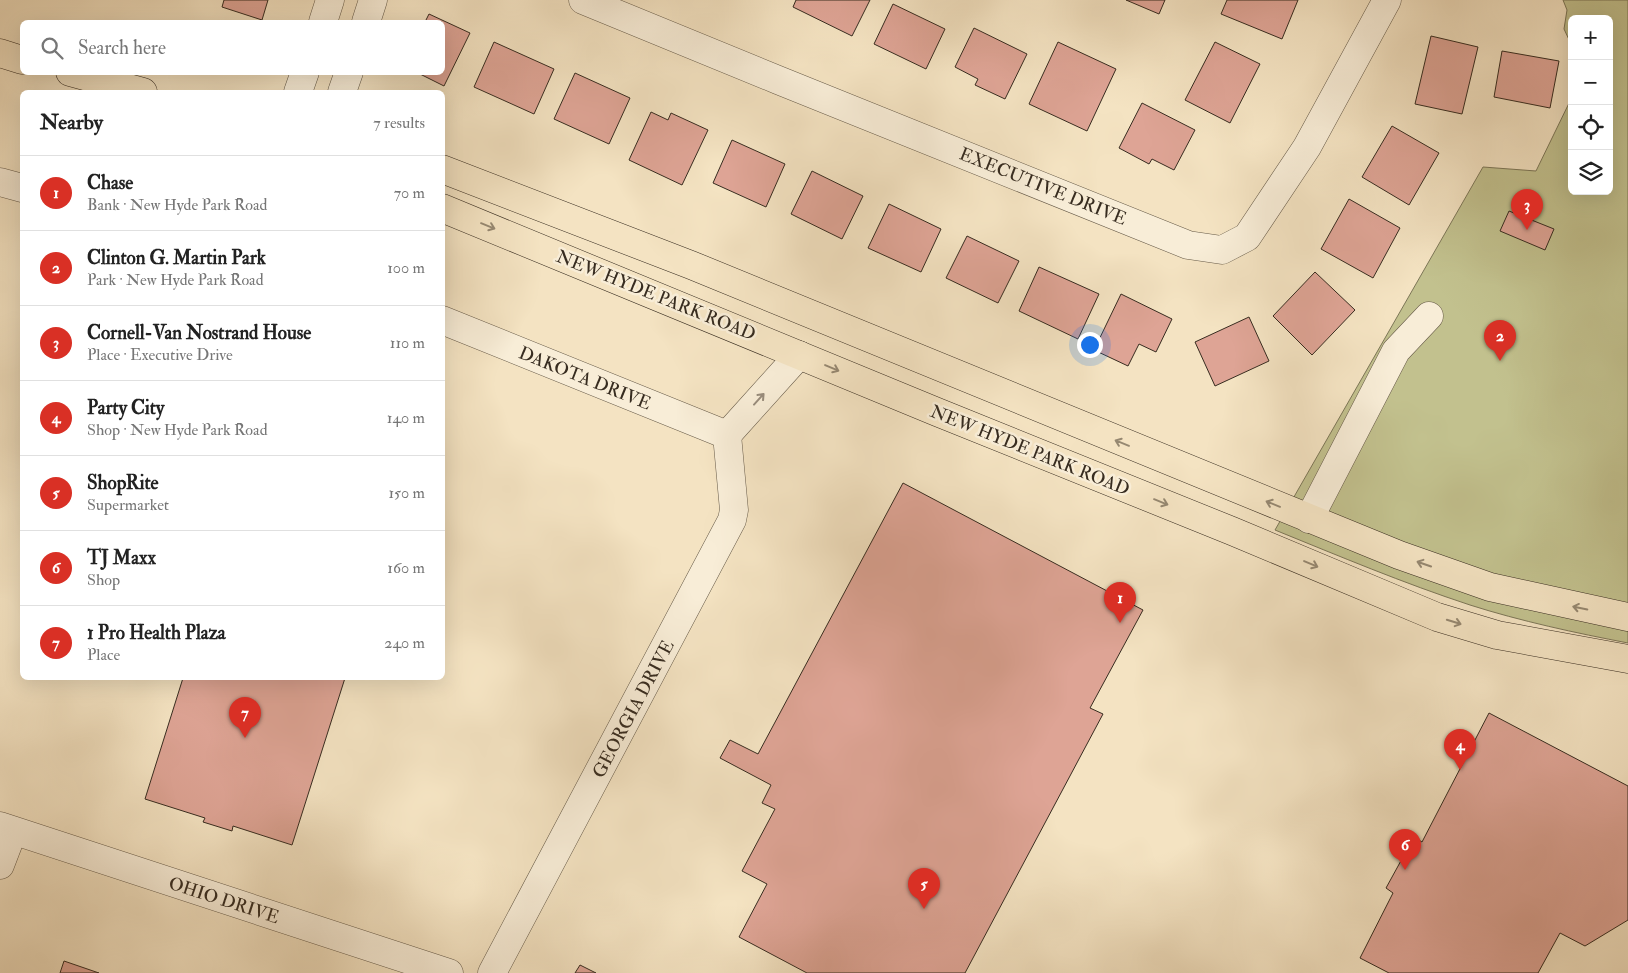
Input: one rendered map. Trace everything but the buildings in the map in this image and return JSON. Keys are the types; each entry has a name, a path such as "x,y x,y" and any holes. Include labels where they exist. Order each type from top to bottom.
{"main road":[{"path":"0,54 20,59"},
{"path":"81,75 136,90"},
{"path":"445,170 691,265 1399,555 1490,587 1584,609 1628,617"},
{"name":"NEW HYDE PARK ROAD","path":"445,209 956,420 1223,527 1437,617 1497,635 1628,659"}],"street":[{"path":"323,20 330,0"},
{"path":"367,20 373,0"},
{"name":"EXECUTIVE DRIVE","path":"584,0 1188,245 1222,250 1246,237 1307,148 1387,0"},
{"path":"299,90 304,75"},
{"path":"343,90 348,75"},
{"path":"0,182 20,187"},
{"path":"1310,519 1396,352 1429,316"},
{"name":"DAKOTA DRIVE","path":"445,321 727,435"},
{"path":"727,435 799,355"},
{"name":"GEORGIA DRIVE","path":"492,973 732,520 734,510 727,435"},
{"path":"0,865 7,829"},
{"name":"OHIO DRIVE","path":"7,829 449,973"}],"shaded area":[{"path":"1563,0 1628,0 1628,643 1508,616 1445,597 1275,530 1483,167 1536,171 1568,105 1568,195 1613,195 1613,15 1568,15 1568,38 1564,29 1567,10"}],"place":[{"name":"Cornell-Van Nostrand House","path":"1527,230"},
{"name":"Clinton G. Martin Park","path":"1500,361"},
{"name":"Chase","path":"1120,623"},
{"name":"1 Pro Health Plaza","path":"245,738"},
{"name":"Party City","path":"1460,770"},
{"name":"TJ Maxx","path":"1405,870"},
{"name":"ShopRite","path":"924,909"}]}
